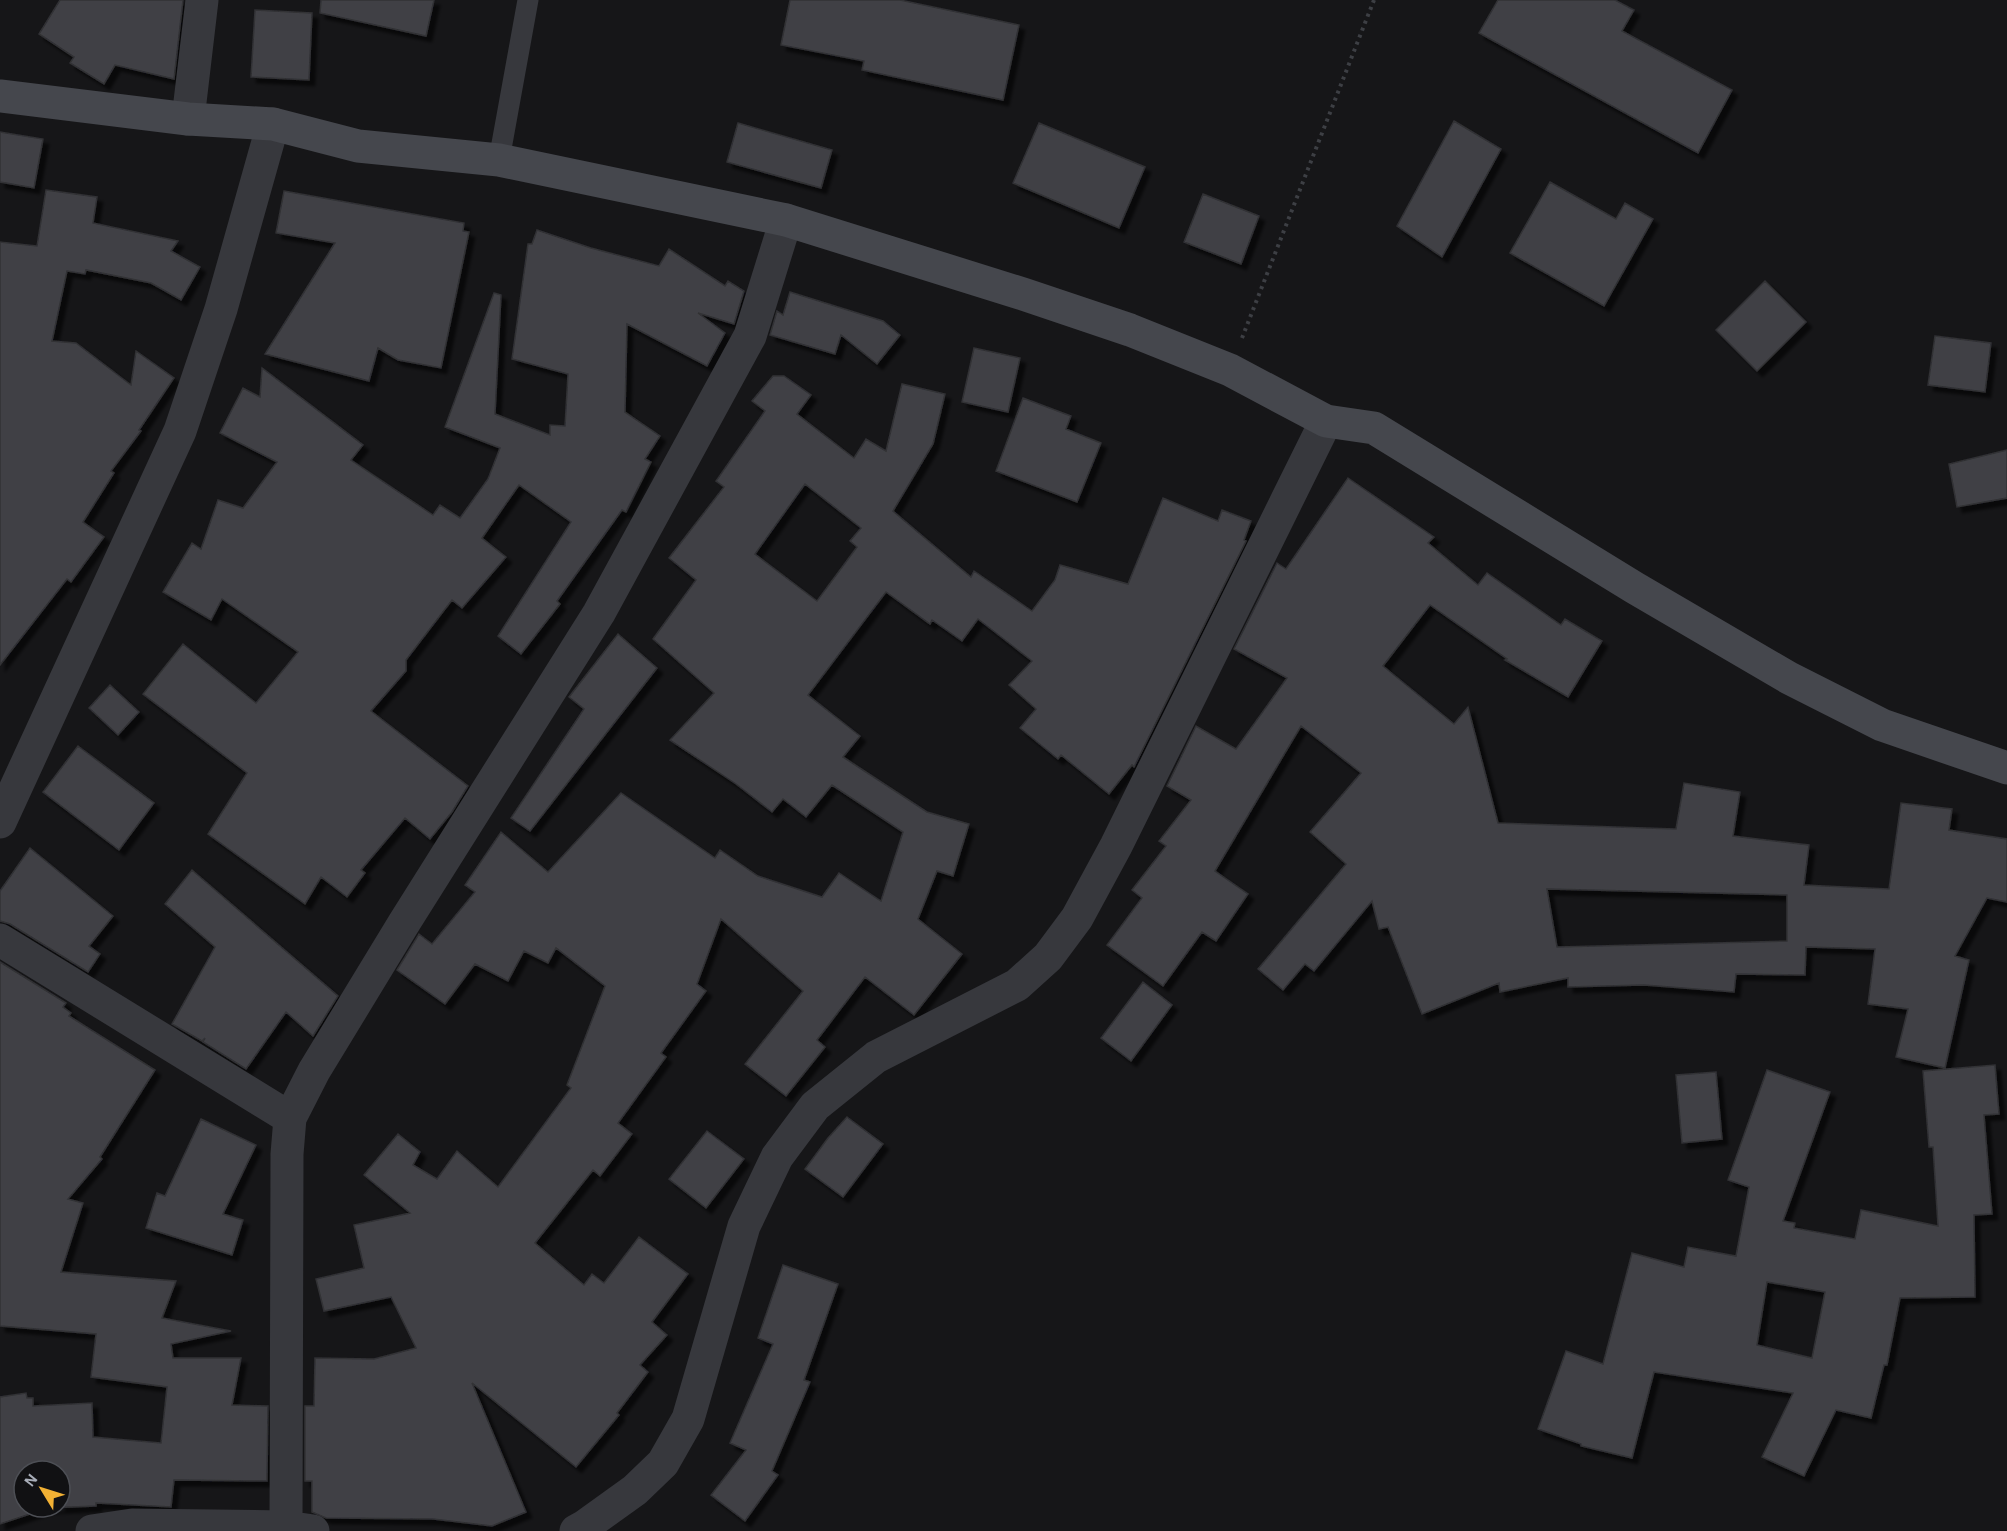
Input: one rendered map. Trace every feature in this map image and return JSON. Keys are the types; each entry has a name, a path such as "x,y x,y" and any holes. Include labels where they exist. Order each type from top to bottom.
{"street":[{"path":"188,119 202,0"},
{"path":"0,96 188,119 273,124 358,146 499,160 786,220 1066,308 1130,330 1230,370 1326,422 1374,428 1656,600 1789,678 1871,720 2007,768"},
{"path":"0,822 180,431 220,309 273,124"},
{"path":"92,1531 132,1525 299,1529 287,1154 290,1118 314,1071 404,923 599,614 750,336 786,220"},
{"path":"576,1531 585,1527 635,1490 663,1463 688,1419 744,1226 777,1157 815,1106 876,1057 1017,985 1048,957 1077,918 1116,846 1326,422"},
{"path":"0,940 290,1118"}],"lane":[{"path":"499,160 528,0"}],"path":[{"path":"1230,370 1374,0"}],"building":[{"path":"60,0 183,0 174,79 115,65 104,84 70,63 74,57 39,34"},
{"path":"321,0 434,0 426,36 320,13"},
{"path":"790,0 900,0 1019,25 1003,100 862,70 864,61 781,45"},
{"path":"1498,0 1615,0 1634,10 1622,31 1732,90 1698,153 1479,33"},
{"path":"255,10 312,13 309,80 251,77"},
{"path":"1454,121 1501,149 1442,257 1397,226"},
{"path":"738,123 832,150 821,188 727,162"},
{"path":"1039,123 1145,167 1119,228 1013,183"},
{"path":"0,132 43,139 34,188 0,182"},
{"path":"1550,182 1616,219 1625,203 1653,219 1604,306 1510,253"},
{"path":"46,190 97,197 93,223 178,241 171,251 200,267 181,300 151,283 86,270 85,274 67,271 52,341 76,343 131,385 136,351 174,378 139,430 141,431 111,471 114,473 83,522 104,537 71,582 67,579 0,665 0,242 37,246"},
{"path":"284,191 464,223 463,231 469,232 441,368 398,360 378,348 369,381 265,354 335,243 276,233"},
{"path":"1203,194 1259,216 1241,264 1184,242"},
{"path":"537,230 591,248 659,266 669,249 725,286 728,281 744,291 734,324 698,313 725,333 707,366 627,324 625,412 660,436 645,459 651,462 626,512 622,510 557,601 560,604 521,654 498,636 571,522 519,485 482,538 506,557 462,608 452,600 406,660 406,671 371,711 468,786 452,812 430,839 405,818 361,870 365,873 347,897 321,877 305,904 208,834 247,773 143,694 183,644 256,703 298,652 222,599 211,620 163,592 192,543 201,549 218,500 243,508 277,462 220,433 243,388 260,397 262,368 363,445 351,460 433,515 440,505 460,518 488,479 500,448 445,427 494,293 501,295 495,414 550,435 550,425 565,426 568,374 512,359 528,244 532,244"},
{"path":"1765,281 1806,322 1757,371 1716,330"},
{"path":"790,292 883,321 900,335 877,364 841,335 835,354 770,335 777,311 783,315"},
{"path":"1935,336 1991,343 1985,392 1928,385"},
{"path":"974,348 1020,358 1008,412 962,402"},
{"path":"773,376 784,376 811,395 797,414 854,458 866,439 886,451 902,384 945,394 933,444 893,511 971,577 974,571 1032,611 1055,580 1060,565 1128,584 1163,498 1218,521 1222,510 1251,521 1244,540 1246,541 1134,767 1132,765 1109,794 1061,755 1058,759 1020,728 1036,709 1009,685 1032,661 978,619 962,641 932,620 930,624 886,592 808,695 860,736 843,757 927,812 969,824 953,876 937,871 918,919 962,954 914,1015 865,977 817,1040 825,1047 786,1096 745,1064 803,991 721,919 697,984 706,991 661,1053 666,1057 618,1123 632,1134 600,1176 593,1170 535,1243 584,1285 592,1274 604,1283 639,1237 688,1274 652,1322 667,1335 640,1365 648,1372 617,1413 619,1415 576,1467 472,1383 526,1512 492,1526 433,1519 326,1518 312,1512 312,1481 305,1481 305,1406 314,1406 315,1358 374,1359 416,1348 391,1297 324,1311 316,1279 364,1268 354,1225 410,1213 364,1175 398,1134 420,1152 413,1165 437,1179 457,1151 498,1187 571,1088 567,1085 605,986 556,948 548,963 524,951 508,981 475,964 445,1004 397,970 419,934 432,944 475,892 465,885 501,832 548,872 621,793 715,858 720,850 758,876 822,897 839,873 881,901 903,832 832,785 806,817 783,799 772,812 736,784 670,740 714,693 653,639 696,580 669,558 724,487 716,481 765,411 752,401","holes":["805,484 861,528 850,541 857,547 817,601 755,554"]},
{"path":"1023,398 1071,416 1066,429 1101,443 1077,502 996,471"},
{"path":"2007,450 2007,498 1957,507 1949,464"},
{"path":"1348,478 1434,537 1428,543 1478,585 1487,573 1561,625 1565,619 1602,641 1568,697 1505,660 1507,659 1430,605 1383,666 1454,724 1468,707 1498,823 1676,829 1684,783 1740,792 1733,836 1809,845 1804,885 1889,889 1901,803 1952,809 1949,830 2007,839 2007,902 1987,898 1955,956 1969,960 1945,1068 1896,1057 1908,1009 1868,1004 1875,949 1806,947 1805,975 1736,974 1734,992 1644,985 1568,987 1568,978 1500,992 1499,983 1422,1014 1388,927 1379,929 1372,901 1314,971 1305,964 1283,990 1258,969 1346,864 1310,832 1361,773 1301,726 1215,871 1248,894 1216,941 1202,932 1163,986 1107,945 1142,898 1132,890 1166,846 1159,841 1191,800 1167,786 1196,726 1236,749 1287,678 1234,649 1277,563 1286,569","holes":["1547,889 1787,895 1787,941 1557,947"]},
{"path":"618,634 657,668 530,831 511,818 584,709 569,697"},
{"path":"110,685 139,712 118,735 89,708"},
{"path":"78,746 154,803 119,850 43,792"},
{"path":"30,848 113,916 89,946 100,954 88,972 10,924 0,921 0,891"},
{"path":"192,870 338,996 313,1036 286,1012 246,1069 203,1042 205,1038 202,1041 172,1024 215,947 165,904"},
{"path":"0,962 66,1003 63,1007 71,1013 69,1016 155,1070 100,1157 102,1159 68,1199 83,1203 61,1272 176,1281 162,1318 231,1331 171,1344 173,1358 241,1358 232,1405 268,1406 267,1481 174,1480 171,1507 96,1503 96,1506 72,1507 72,1459 12,1459 12,1519 15,1519 0,1524 0,1397 26,1393 27,1398 33,1398 33,1406 92,1403 93,1437 161,1443 167,1387 91,1377 96,1334 0,1326"},
{"path":"1143,982 1172,1005 1131,1061 1101,1038"},
{"path":"1995,1065 1999,1114 1984,1115 1992,1214 1974,1215 1975,1297 1900,1298 1887,1365 1884,1365 1871,1418 1836,1410 1804,1476 1762,1457 1793,1393 1654,1372 1632,1458 1581,1446 1581,1444 1538,1429 1566,1351 1603,1364 1632,1253 1684,1267 1688,1247 1736,1256 1749,1187 1728,1180 1767,1070 1830,1092 1783,1221 1795,1223 1794,1228 1855,1239 1861,1210 1938,1226 1933,1147 1929,1147 1923,1071","holes":["1767,1282 1825,1292 1812,1358 1757,1345"]},
{"path":"1716,1072 1722,1139 1682,1143 1676,1075"},
{"path":"847,1117 883,1144 843,1197 805,1169"},
{"path":"201,1119 256,1145 223,1214 243,1220 232,1255 146,1228 157,1193 165,1196"},
{"path":"707,1131 744,1159 706,1208 669,1179"},
{"path":"783,1265 838,1284 804,1380 810,1382 772,1471 778,1475 745,1521 711,1495 746,1450 730,1443 773,1344 758,1338"}]}
